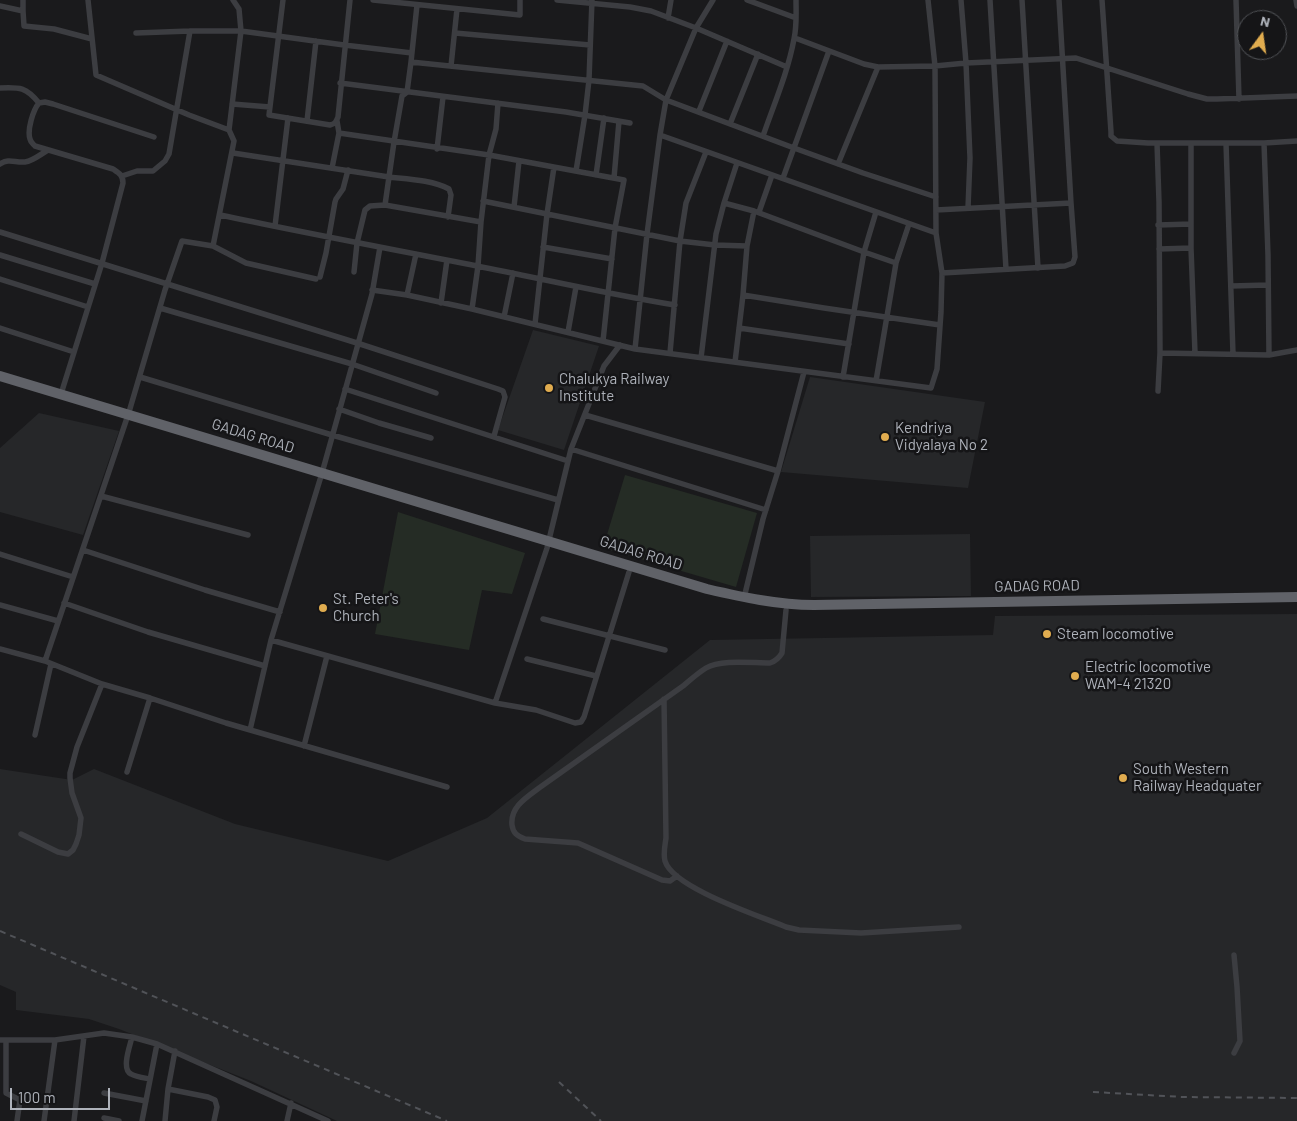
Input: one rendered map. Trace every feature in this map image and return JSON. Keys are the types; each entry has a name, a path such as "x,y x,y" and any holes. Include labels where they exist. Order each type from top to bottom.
{"highway":[{"name":"GADAG ROAD","path":"0,376 61,394 127,418"},
{"name":"GADAG ROAD","path":"0,383 127,418 548,545 744,598 814,605 1297,597"},
{"name":"GADAG ROAD","path":"548,545 705,596 786,610 814,612 1297,604"}],"street":[{"path":"23,0 24,26 54,29 92,39"},
{"path":"88,0 96,75 229,130"},
{"path":"213,246 234,141 229,130 241,31 239,9 233,0"},
{"path":"283,0 269,115 330,125 337,121"},
{"path":"332,168 339,134 337,121 340,83 350,0"},
{"path":"373,0 520,16 520,0"},
{"path":"442,7 443,0"},
{"path":"557,0 630,3 787,66"},
{"path":"668,18 671,0"},
{"path":"635,349 647,234 666,100 696,28 713,0"},
{"path":"747,0 796,18"},
{"path":"763,136 795,38 796,0"},
{"path":"372,290 407,295 504,316 635,349 931,388 937,369 942,273 936,233 935,66 928,0"},
{"path":"961,0 970,158 968,208"},
{"path":"990,0 1006,270"},
{"path":"1022,0 1038,268"},
{"path":"942,273 1065,266 1074,263 1059,0"},
{"path":"1102,0 1112,136 1117,141 1157,143 1264,143 1297,141"},
{"path":"1236,0 1239,99"},
{"path":"1296,0 1297,6"},
{"path":"576,171 585,115 592,1"},
{"path":"385,205 402,96 407,92 412,62 417,5"},
{"path":"0,6 23,10"},
{"path":"451,66 458,9"},
{"path":"122,176 137,171 153,171 165,161 171,143 190,31"},
{"path":"136,33 241,31 412,53"},
{"path":"455,33 590,45"},
{"path":"795,38 864,64 878,66 935,66 1026,59 1076,58 1188,94 1207,98 1239,99 1297,96"},
{"path":"307,121 316,41"},
{"path":"699,111 727,41"},
{"path":"782,178 829,51"},
{"path":"730,124 758,54"},
{"path":"412,62 643,86 666,100 838,164 936,197"},
{"path":"838,164 878,66"},
{"path":"340,83 498,103 630,123"},
{"path":"0,88 25,90 31,93 39,103"},
{"path":"437,148 443,97"},
{"path":"61,394 102,263 123,183 120,173 112,169 35,146 31,143 30,139 32,116 36,106 39,103 45,102 154,137"},
{"path":"472,309 478,266 483,201 489,155 496,129 498,103"},
{"path":"232,104 270,108"},
{"path":"275,226 288,118"},
{"path":"596,175 604,118"},
{"path":"614,178 620,121"},
{"path":"339,134 489,155 624,180 615,228 603,341"},
{"path":"660,135 936,233"},
{"path":"1157,143 1160,353 1158,391"},
{"path":"1191,143 1190,248 1195,353"},
{"path":"1226,143 1233,354"},
{"path":"1264,143 1269,355"},
{"path":"0,164 8,160 20,162 30,160 48,150"},
{"path":"670,353 680,241 686,202 706,152"},
{"path":"233,153 416,180 438,185 450,189 452,195 448,217"},
{"path":"514,207 519,161"},
{"path":"702,358 715,245 724,203 737,163"},
{"path":"535,324 554,167"},
{"path":"45,661 127,418 182,241 213,246 246,263 308,278 318,278 329,237 336,198 343,189 348,170"},
{"path":"735,362 744,295 747,246 756,212 772,175"},
{"path":"483,201 680,241 747,246"},
{"path":"724,203 756,212 896,263"},
{"path":"936,210 1071,203"},
{"path":"354,272 357,243 365,210 370,206 385,205 481,222"},
{"path":"843,377 864,252 876,212"},
{"path":"220,215 675,305"},
{"path":"876,381 896,263 909,224"},
{"path":"1158,226 1191,224"},
{"path":"0,232 357,343 502,391 505,394 504,402 494,436"},
{"path":"250,730 271,640 321,476 372,290 380,247"},
{"path":"543,247 612,259"},
{"path":"1158,249 1190,248"},
{"path":"407,295 416,254"},
{"path":"0,255 95,284"},
{"path":"441,303 446,260"},
{"path":"504,316 513,273"},
{"path":"0,279 88,306"},
{"path":"1230,286 1268,285"},
{"path":"568,332 576,286"},
{"path":"744,295 888,318 940,324"},
{"path":"160,308 352,364 436,392"},
{"path":"0,328 74,352"},
{"path":"740,328 849,344"},
{"path":"495,703 548,545 571,449 604,366 620,345"},
{"path":"1160,353 1269,355 1297,350"},
{"path":"744,598 804,372"},
{"path":"140,377 558,500"},
{"path":"345,389 568,461"},
{"path":"339,409 379,424 430,438"},
{"path":"585,415 778,471"},
{"path":"571,449 766,510"},
{"path":"101,496 248,535"},
{"path":"83,550 280,612"},
{"path":"0,554 73,577"},
{"path":"271,640 495,703 536,710 578,723 584,717 629,572"},
{"path":"64,603 148,632 265,666"},
{"path":"0,605 58,621"},
{"path":"676,876 670,881 662,880 578,843 518,837 512,828 513,813 517,806 539,788 706,668 725,663 770,663 775,661 782,652 786,610"},
{"path":"543,619 665,650"},
{"path":"0,649 45,661 102,684 250,730 447,787"},
{"path":"304,746 327,656"},
{"path":"527,659 596,676"},
{"path":"35,735 51,664"},
{"path":"21,834 58,852 68,854 73,850 79,835 81,818 72,793 70,778 74,754 102,684"},
{"path":"127,772 150,698"},
{"path":"664,700 666,838 664,859 676,876 705,894 786,927 799,930 861,933 959,926"},
{"path":"1234,955 1240,1041 1234,1053"},
{"path":"17,1121 20,1100 6,1093 3,1040 55,1040 104,1033 132,1037 175,1051 328,1121"},
{"path":"74,1121 84,1036"},
{"path":"132,1037 127,1071 132,1075 150,1079"},
{"path":"44,1121 55,1040"},
{"path":"142,1121 157,1044"},
{"path":"166,1121 168,1089 175,1051"},
{"path":"168,1089 215,1100 217,1107 214,1121"},
{"path":"104,1093 146,1101"},
{"path":"287,1121 291,1103"},
{"path":"104,1118 119,1121"}],"shaded area":[{"name":"Chalukya Railway Institute","path":"533,330 599,346 564,450 498,430"},
{"name":"Kendriya Vidyalaya No 2","path":"810,377 985,402 968,488 781,472"},
{"path":"39,413 119,431 83,535 0,512 0,448"},
{"path":"625,475 757,513 736,587 603,548"},
{"path":"398,512 525,553 512,594 482,590 469,650 375,634"},
{"path":"970,534 971,596 811,597 810,536"},
{"path":"1297,614 1297,1121 337,1121 251,1081 119,1029 89,1019 16,1010 16,992 0,985 0,769 72,780 94,769 235,824 388,861 487,818 710,640 993,635 995,616"}],"railway":[{"path":"0,931 447,1121"},
{"path":"559,1082 601,1121"},
{"path":"1093,1092 1183,1097 1297,1098"}],"place":[{"name":"Chalukya Railway Institute","path":"549,388"},
{"name":"Kendriya Vidyalaya No 2","path":"885,437"},
{"name":"St. Peter's Church","path":"323,608"},
{"name":"Steam locomotive","path":"1047,634"},
{"name":"Electric locomotive WAM-4 21320","path":"1075,676"},
{"name":"South Western Railway Headquater","path":"1123,778"}]}
